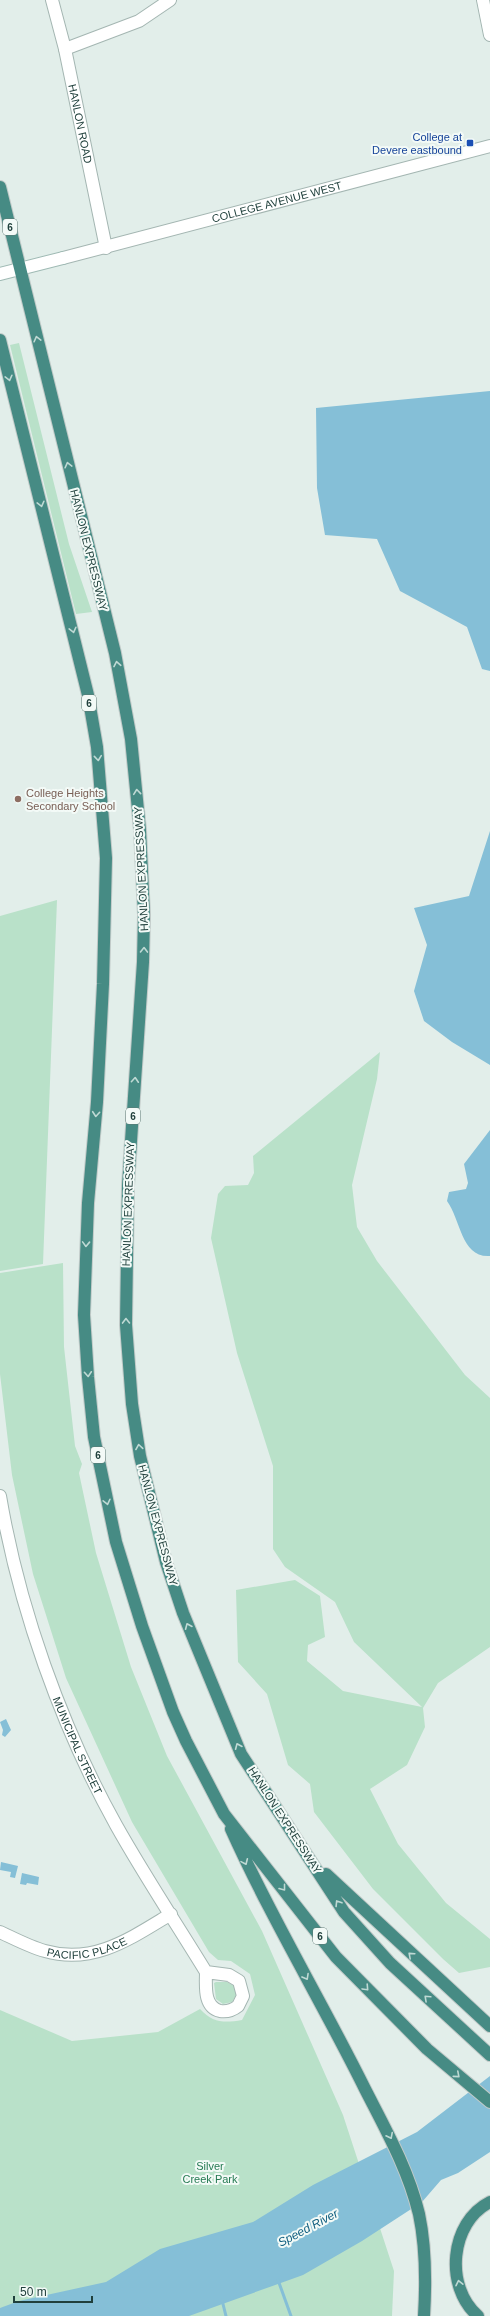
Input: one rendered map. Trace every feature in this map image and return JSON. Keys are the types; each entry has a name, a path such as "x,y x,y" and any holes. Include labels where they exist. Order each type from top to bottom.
{"highway":[{"name":"HANLON EXPRESSWAY","path":"0,187 115,653 131,739 140,830 144,915 143,962 128,1186 126,1325 132,1404 140,1456 166,1562 183,1614 241,1754 344,1912 390,1963 455,2025 490,2055"},
{"name":"6","path":"0,340 86,687 97,747 103,803 106,858 103,976 97,1102 88,1203 84,1315 94,1437 116,1542 157,1669 186,1741 224,1814 336,1957 428,2049 490,2102"},
{"path":"224,1814 251,1875 339,2037 392,2140 409,2182 419,2214 422,2237 426,2283 424,2316"},
{"path":"312,1861 490,2026"},
{"path":"478,2316 461,2293 456,2271 457,2246 467,2222 490,2202"}],"street":[{"name":"HANLON ROAD","path":"52,0 65,49 106,248"},
{"path":"65,49 139,21 170,0"},
{"path":"483,0 490,36"},
{"name":"COLLEGE AVENUE WEST","path":"0,274 20,267 106,248 490,146"},
{"name":"MUNICIPAL STREET","path":"0,1496 18,1576 56,1695 76,1745 116,1825 206,1972"},
{"name":"PACIFIC PLACE","path":"0,1932 46,1951 77,1955 92,1954 116,1947 170,1914"}],"green space":[{"path":"19,343 69,544 92,612 76,614 10,345"},
{"path":"57,900 43,1264 0,1271 0,916"},
{"path":"380,1052 377,1079 352,1185 357,1227 377,1261 465,1375 490,1398 490,1647 438,1683 423,1708 425,1727 407,1765 370,1789 398,1844 446,1903 490,1939 490,1967 459,1973 373,1889 314,1812 310,1784 288,1765 267,1694 238,1662 236,1590 295,1580 320,1596 325,1637 308,1645 307,1661 343,1691 422,1707 354,1642 335,1602 285,1567 273,1549 273,1466 237,1353 211,1238 218,1194 225,1186 248,1185 254,1173 253,1156"},
{"name":"Silver Creek Park","path":"63,1263 64,1347 75,1446 82,1464 79,1473 96,1553 131,1667 167,1756 262,1931 343,2115 394,2271 392,2316 0,2316 0,2010 72,2041 158,2032 200,2009 205,2014 219,2021 230,2022 242,2020 255,1995 250,1974 231,1961 218,1960 209,1952 132,1822 66,1678 33,1574 12,1475 0,1374 0,1273"},
{"path":"227,1982 234,1986 236,1995 232,2002 223,2004 216,1999 214,1983"}],"water":[{"path":"490,391 490,671 482,669 467,627 400,591 377,539 325,535 317,488 316,408"},
{"path":"490,831 490,1065 452,1042 424,1021 414,991 427,945 414,908 469,896"},
{"path":"490,1130 490,1256 480,1255 473,1251 467,1244 447,1201 449,1192 466,1189 468,1183 464,1164"},
{"path":"6,1719 11,1730 5,1737 2,1735 3,1730 0,1722"},
{"path":"1,1862 18,1866 15,1878 10,1877 11,1872 0,1870"},
{"path":"22,1873 39,1877 38,1885 27,1883 26,1885 20,1884"},
{"name":"Speed River","path":"490,2076 490,2152 458,2173 441,2180 422,2202 362,2241 303,2275 189,2316 0,2316 0,2308 19,2301 106,2282 160,2249 253,2222 313,2185 417,2132"}],"waterway":[{"path":"278,2280 291,2316"},
{"path":"222,2300 226,2316"}],"place":[{"name":"College at Devere eastbound","path":"470,143"},
{"name":"College Heights Secondary School","path":"18,799"}]}
